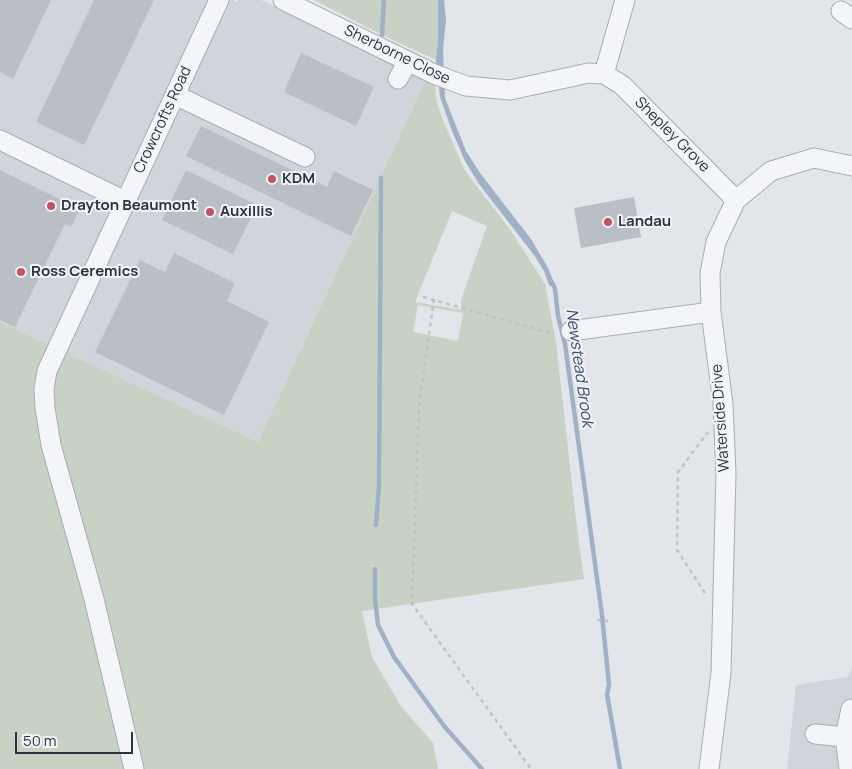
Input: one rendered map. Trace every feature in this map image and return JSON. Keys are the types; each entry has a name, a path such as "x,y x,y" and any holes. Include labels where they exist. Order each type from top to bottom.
{"street":[{"name":"Crowcrofts Road","path":"134,769 94,599 51,444 44,408 44,389 47,371 218,0"},
{"name":"Sherborne Close","path":"283,0 442,78 466,86 510,90 582,74 604,74"},
{"path":"604,74 625,0"},
{"path":"398,79 408,61"},
{"name":"Shepley Grove","path":"604,74 622,85 736,200"},
{"path":"174,95 305,157"},
{"path":"0,140 125,201"},
{"name":"Waterside Drive","path":"709,769 721,673 726,474 723,411 711,312 710,272 716,242 736,200 771,172 814,158 852,166"},
{"path":"563,333 711,312"},
{"path":"848,769 845,737 851,709"},
{"path":"815,734 845,737"}],"path":[{"path":"423,297 563,333"},
{"path":"434,299 419,406 412,604 531,769"},
{"path":"707,596 676,550 678,472 723,411"},
{"path":"597,620 608,621"}],"shaded area":[{"path":"0,0 233,0 237,2 239,0 261,0 426,79 258,442 0,322"},
{"path":"852,669 852,769 787,769 796,685 848,677"}],"green space":[{"path":"314,0 438,0 436,60 382,35"},
{"path":"426,79 435,84 436,100 442,118 465,171 509,228 545,284 556,342 584,579 362,611 372,657 400,705 433,743 438,769 0,769 0,322 258,442","holes":["452,211 487,226 461,300 461,310 415,302","418,305 463,313 458,341 413,332"]}],"water":[{"path":"438,0 444,0 446,20 443,49 445,98 466,151 480,173 531,239 548,268 557,289 549,285 544,271 534,255 479,184 465,161 452,131 440,97 436,60"}],"building":[{"path":"0,0 51,0 13,79 0,72"},
{"path":"94,0 154,0 84,145 36,122"},
{"path":"301,53 374,87 356,126 284,92"},
{"name":"KDM","path":"201,126 327,187 334,171 373,190 351,236 186,156"},
{"name":"Ross Ceremics","path":"0,170 80,209 71,227 65,224 15,327 0,320"},
{"name":"Auxillis","path":"186,170 257,205 233,254 162,220"},
{"name":"Landau","path":"634,197 641,237 581,248 574,208"},
{"path":"174,253 235,283 227,301 269,322 224,415 95,352 140,260 165,272"}],"waterway":[{"path":"382,35 384,0"},
{"path":"376,525 379,485 381,178"},
{"name":"Newstead Brook","path":"553,284 565,344 602,615 609,685 607,694 620,769"},
{"path":"375,569 375,599 378,625 394,657 444,726 482,769"}],"place":[{"name":"KDM","path":"272,179"},
{"name":"Drayton Beaumont","path":"51,206"},
{"name":"Auxillis","path":"210,212"},
{"name":"Landau","path":"608,222"},
{"name":"Ross Ceremics","path":"21,272"}]}
